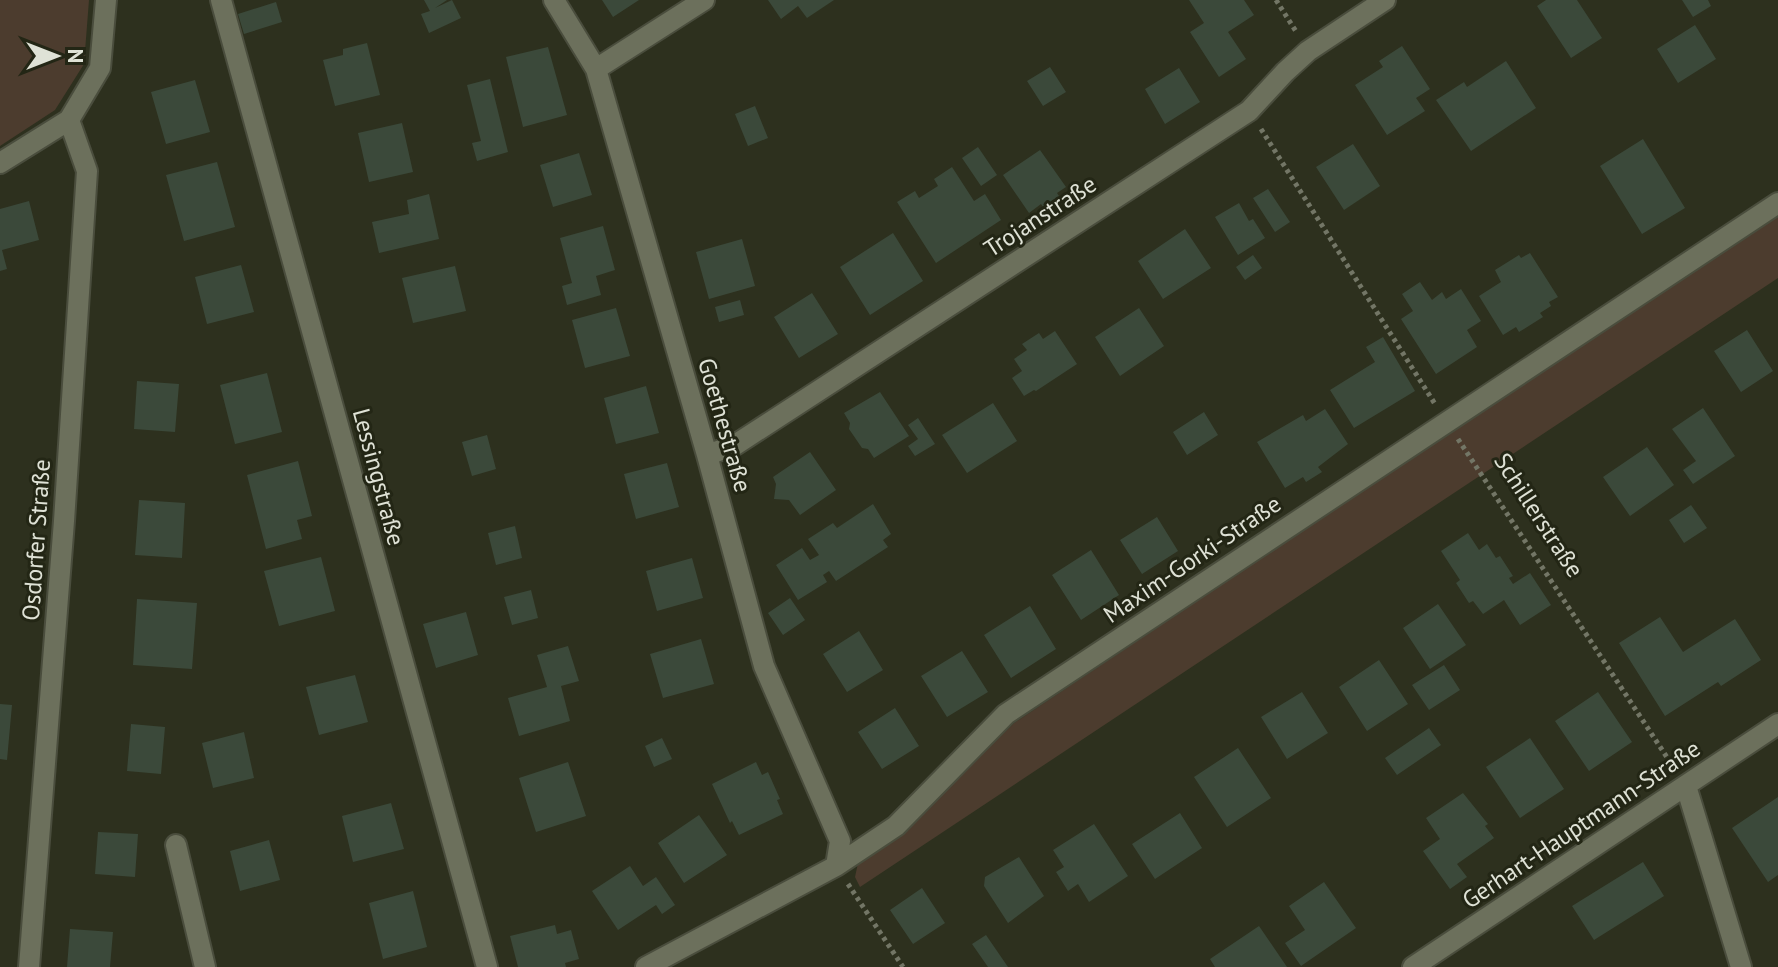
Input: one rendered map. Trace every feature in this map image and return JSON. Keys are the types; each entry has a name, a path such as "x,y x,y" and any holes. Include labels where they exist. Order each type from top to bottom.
{"street":[{"path":"0,163 69,120 100,68 106,0"},
{"name":"Lessingstraße","path":"221,0 487,967"},
{"name":"Goethestraße","path":"554,0 596,69 764,666 840,841 836,866"},
{"path":"596,69 704,0"},
{"name":"Trojanstraße","path":"707,455 735,445 1249,111 1308,51 1385,0"},
{"name":"Osdorfer Straße","path":"29,967 87,171 69,120"},
{"name":"Maxim-Gorki-Straße","path":"646,967 836,866 896,826 1006,714 1778,203"},
{"name":"Gerhart-Hauptmann-Straße","path":"1413,967 1778,724"},
{"path":"1686,786 1741,967"},
{"path":"176,845 205,967"}],"path":[{"path":"1276,0 1308,51"},
{"name":"Schillerstraße","path":"1249,111 1445,421 1686,786"},
{"path":"836,866 903,967"}],"shaded area":[{"path":"0,0 89,0 84,64 55,110 0,146"},
{"path":"1778,214 1778,278 860,887 855,877 858,863 899,836 1014,723"}],"building":[{"path":"424,0 447,0 435,8 452,0 461,18 429,33 421,14 430,11"},
{"path":"602,0 639,0 613,17"},
{"path":"768,0 834,0 807,18 798,6 781,19"},
{"path":"1189,0 1244,0 1254,15 1228,32 1246,59 1219,77 1190,32 1204,23"},
{"path":"1546,0 1577,0 1602,38 1571,58 1537,6"},
{"path":"1682,0 1708,0 1711,6 1693,17"},
{"path":"276,2 282,22 244,34 238,14"},
{"path":"1695,25 1716,59 1678,83 1657,49"},
{"path":"367,43 380,95 335,106 323,60 343,55 343,49"},
{"path":"1402,46 1430,89 1416,98 1425,111 1387,135 1355,85 1383,67 1379,61"},
{"path":"548,47 567,115 523,127 506,57"},
{"path":"1506,61 1536,108 1471,151 1436,100 1464,82 1467,87"},
{"path":"1050,67 1066,92 1043,106 1027,81"},
{"path":"1179,68 1200,102 1165,124 1145,89"},
{"path":"490,79 508,152 477,161 472,143 481,141 467,85"},
{"path":"195,80 210,132 166,144 151,92"},
{"path":"755,106 768,138 748,146 735,114"},
{"path":"402,123 413,172 369,182 358,133"},
{"path":"1643,139 1685,208 1642,234 1600,166"},
{"path":"1353,144 1380,186 1344,210 1316,167"},
{"path":"978,147 997,175 981,186 962,158"},
{"path":"1040,150 1066,187 1057,193 1063,202 1047,212 1041,204 1029,213 1003,175"},
{"path":"579,153 592,195 553,207 540,165"},
{"path":"217,162 235,227 184,241 166,175"},
{"path":"952,167 974,201 985,194 1001,220 936,263 897,202 915,191 919,198 938,186 934,179"},
{"path":"1268,189 1290,222 1275,232 1253,198"},
{"path":"429,194 439,239 379,253 372,222 409,214 407,200"},
{"path":"29,201 39,240 2,250 7,269 0,271 0,209"},
{"path":"1239,203 1249,221 1253,219 1265,238 1238,255 1215,217"},
{"path":"603,226 615,270 596,276 601,295 567,305 562,286 572,283 560,238"},
{"path":"1185,229 1211,268 1163,299 1138,261"},
{"path":"893,233 923,281 870,315 840,267"},
{"path":"742,239 755,286 709,299 696,252"},
{"path":"1530,253 1558,297 1540,313 1543,317 1519,332 1516,327 1503,335 1479,296 1501,282 1495,270 1519,255 1521,258"},
{"path":"1253,255 1262,268 1245,280 1236,267"},
{"path":"241,265 254,312 207,324 195,277"},
{"path":"455,266 466,311 413,323 402,278"},
{"path":"1420,282 1432,300 1442,292 1446,299 1461,289 1481,321 1467,330 1477,347 1436,374 1401,319 1413,311 1402,294"},
{"path":"812,293 838,334 799,358 774,317"},
{"path":"740,300 744,315 719,322 715,307"},
{"path":"616,308 630,356 585,368 572,320"},
{"path":"1139,308 1164,346 1120,376 1095,337"},
{"path":"1747,330 1773,371 1741,392 1714,351"},
{"path":"1055,331 1077,364 1024,396 1012,378 1022,371 1014,359 1027,350 1022,344 1039,333 1043,339"},
{"path":"1383,337 1415,391 1354,428 1330,390 1375,362 1366,347"},
{"path":"267,373 282,432 235,444 220,385"},
{"path":"137,381 179,384 175,432 134,429"},
{"path":"646,386 659,433 616,444 604,398"},
{"path":"880,392 909,436 874,458 868,449 862,448 849,429 850,423 844,413"},
{"path":"993,403 1017,441 967,473 942,435"},
{"path":"1703,408 1735,456 1693,484 1683,470 1696,461 1672,429"},
{"path":"1325,409 1348,444 1318,467 1322,472 1306,482 1303,477 1285,488 1257,442 1303,415 1306,421"},
{"path":"1204,412 1218,435 1187,455 1173,432"},
{"path":"918,418 935,444 915,456 908,446 918,439 908,425"},
{"path":"487,435 496,469 472,476 462,442"},
{"path":"1647,447 1674,485 1630,516 1603,477"},
{"path":"810,452 836,490 800,515 789,500 774,499 776,484 773,477"},
{"path":"298,461 312,516 297,520 302,539 266,549 247,475"},
{"path":"667,463 679,507 636,519 624,474"},
{"path":"139,500 185,503 182,558 135,555"},
{"path":"873,504 891,534 883,540 888,547 836,581 829,571 823,575 827,582 798,600 776,565 802,548 810,560 819,555 808,539 833,523 837,528"},
{"path":"1691,505 1707,528 1684,543 1669,520"},
{"path":"1157,517 1178,551 1142,574 1120,540"},
{"path":"515,526 522,558 496,565 488,533"},
{"path":"1468,533 1479,550 1487,544 1496,558 1500,556 1513,576 1509,578 1513,584 1530,573 1551,605 1520,625 1504,600 1483,614 1473,601 1469,603 1456,583 1460,580 1441,551"},
{"path":"1091,550 1119,595 1081,620 1052,575"},
{"path":"321,557 335,611 279,626 264,571"},
{"path":"692,558 703,598 657,611 646,571"},
{"path":"531,590 538,618 512,625 504,597"},
{"path":"790,598 805,620 783,635 768,613"},
{"path":"137,599 197,603 192,669 133,665"},
{"path":"1438,604 1466,645 1430,669 1403,628"},
{"path":"1030,606 1056,649 1011,678 984,635"},
{"path":"466,612 478,655 436,668 423,624"},
{"path":"1660,617 1683,652 1735,619 1761,660 1721,686 1718,682 1665,716 1619,643"},
{"path":"859,631 883,670 847,692 823,654"},
{"path":"701,639 714,684 663,698 650,654"},
{"path":"568,646 579,681 561,686 570,721 519,736 508,698 547,687 537,655"},
{"path":"962,651 988,692 947,717 921,676"},
{"path":"1379,660 1408,704 1367,731 1339,687"},
{"path":"1444,665 1460,690 1429,710 1412,685"},
{"path":"355,675 368,722 319,735 306,687"},
{"path":"1302,692 1328,733 1287,759 1261,717"},
{"path":"1598,692 1632,742 1589,771 1555,721"},
{"path":"0,704 12,705 7,760 0,759"},
{"path":"895,708 919,746 882,769 858,732"},
{"path":"131,724 165,727 161,774 127,771"},
{"path":"1429,728 1441,745 1397,775 1385,758"},
{"path":"244,732 254,778 213,788 202,743"},
{"path":"662,738 672,759 654,767 645,746"},
{"path":"1530,738 1564,789 1520,818 1486,767"},
{"path":"1238,748 1271,798 1227,827 1194,777"},
{"path":"568,762 586,816 536,832 519,778"},
{"path":"756,762 762,775 768,772 783,814 739,835 712,784"},
{"path":"1463,793 1488,824 1485,826 1494,838 1457,864 1467,877 1450,889 1423,851 1440,839 1426,818"},
{"path":"1778,797 1778,875 1768,882 1732,828"},
{"path":"391,803 404,849 353,862 342,816"},
{"path":"1180,813 1202,848 1155,879 1132,844"},
{"path":"699,815 727,855 684,883 658,843"},
{"path":"1094,824 1128,876 1089,902 1078,884 1068,891 1056,872 1064,867 1053,850"},
{"path":"98,832 138,834 135,877 95,874"},
{"path":"269,840 280,880 240,891 230,851"},
{"path":"1019,857 1044,896 1008,923 984,886 985,877"},
{"path":"1643,862 1664,896 1594,940 1572,906"},
{"path":"630,866 643,886 656,877 675,905 662,914 656,905 618,930 592,891"},
{"path":"1324,882 1356,928 1301,966 1285,943 1305,930 1289,906"},
{"path":"922,888 945,923 913,944 890,910"},
{"path":"413,891 427,947 383,959 369,903"},
{"path":"555,925 557,934 571,930 579,959 565,963 566,967 518,967 510,936"},
{"path":"1259,926 1287,967 1215,967 1210,959"},
{"path":"70,929 113,932 110,967 67,967"},
{"path":"986,935 1008,967 988,967 972,944"}]}
